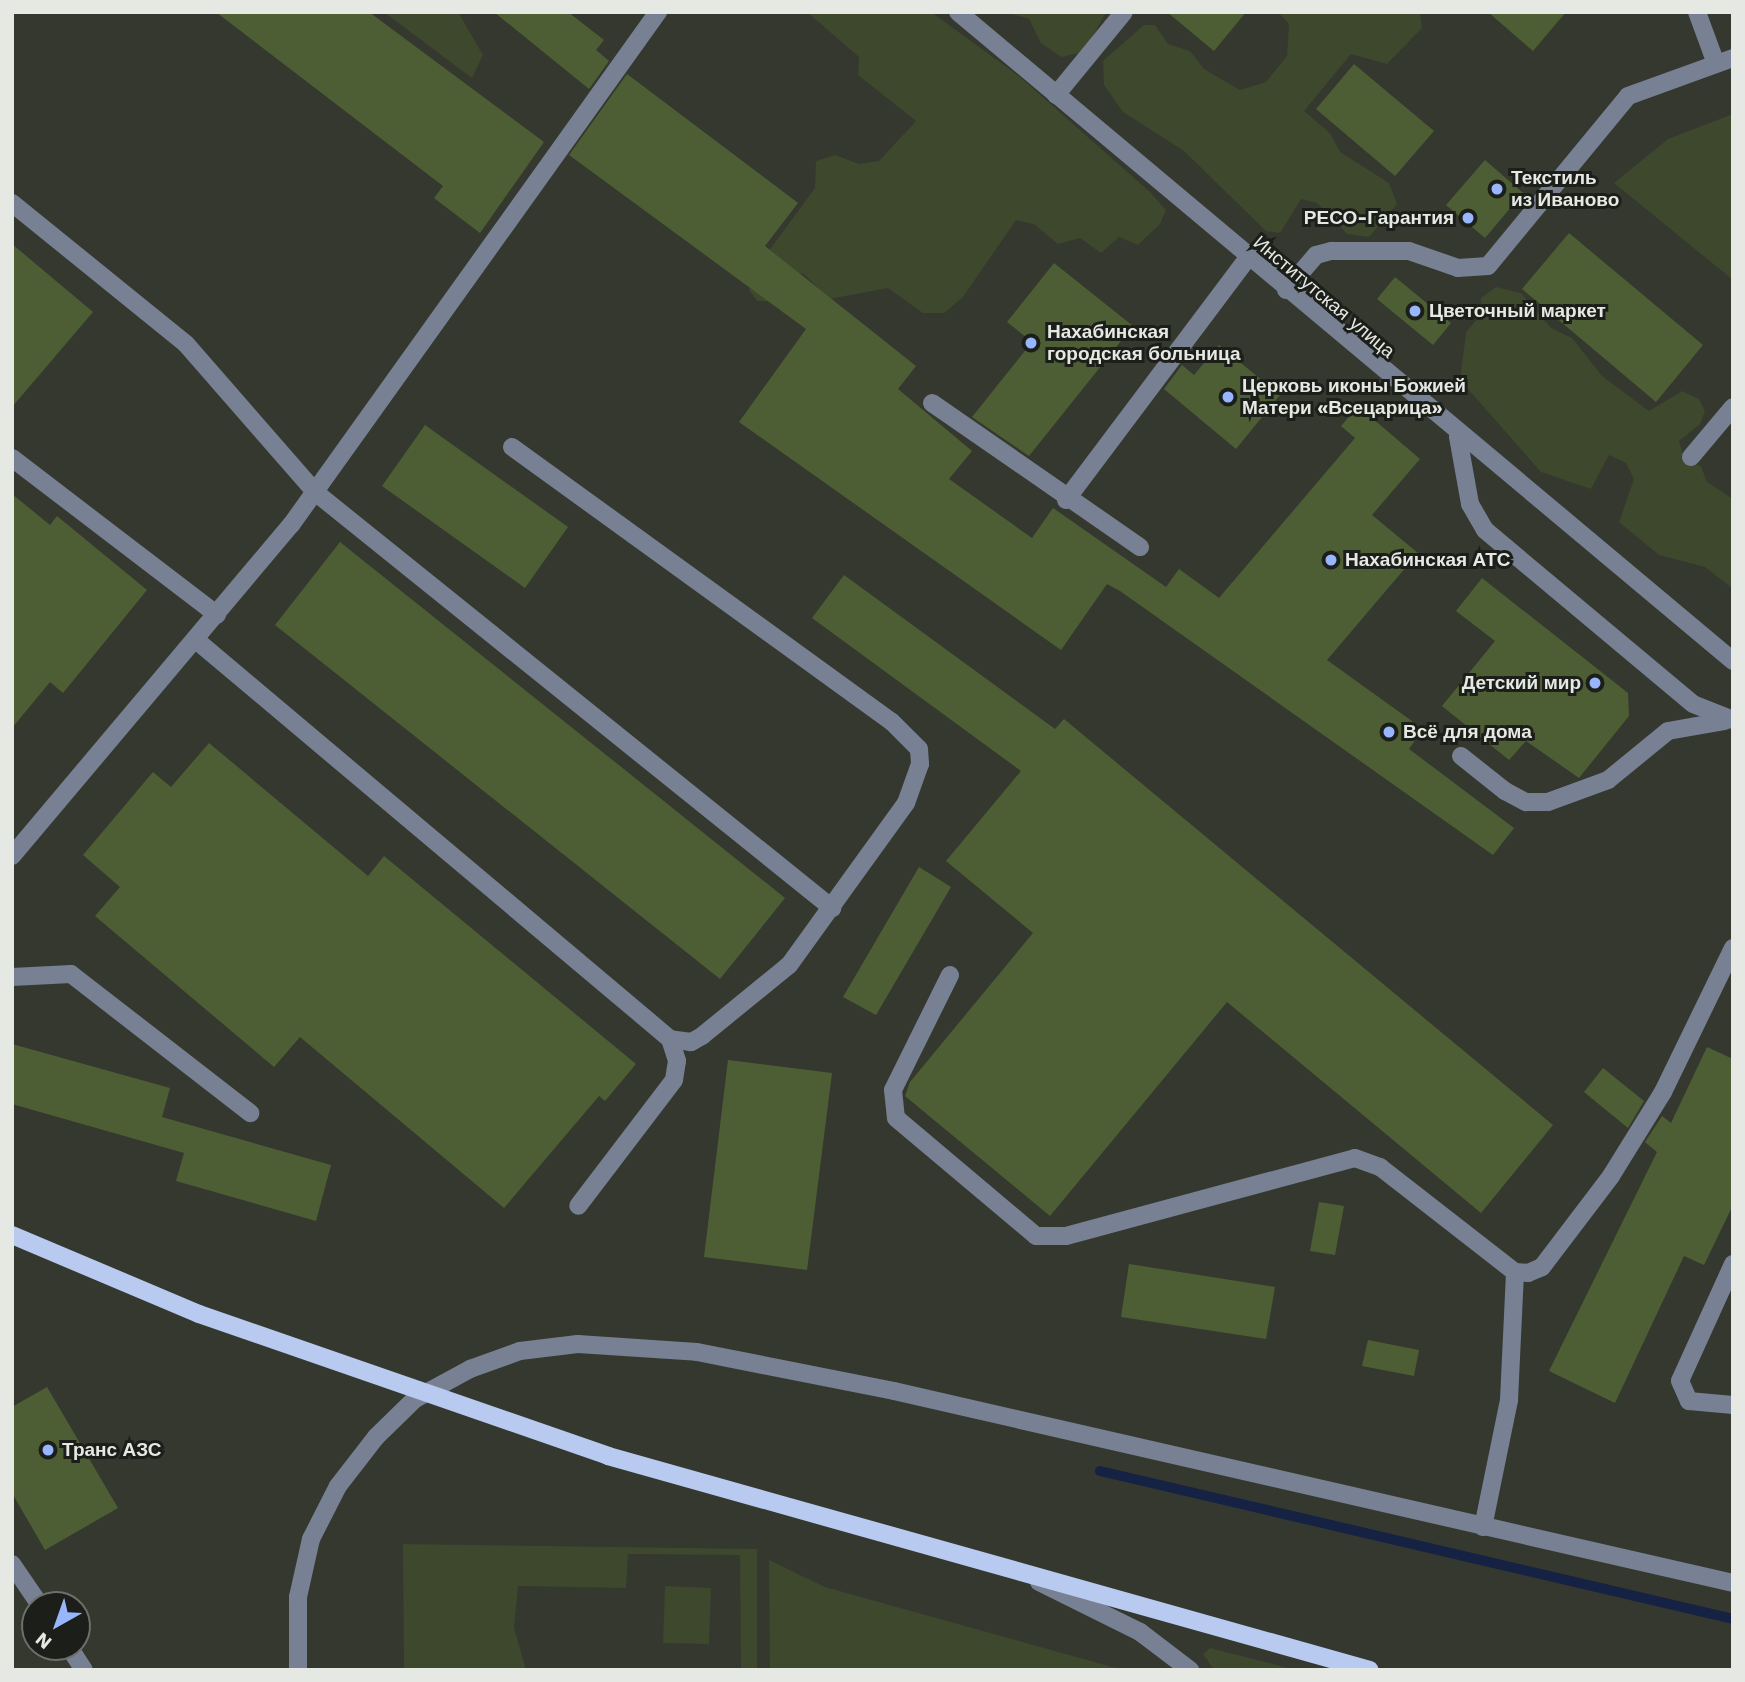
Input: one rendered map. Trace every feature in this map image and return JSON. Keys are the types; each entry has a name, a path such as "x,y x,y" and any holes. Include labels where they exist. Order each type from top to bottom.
{"main road":[{"path":"12,1235 199,1314 608,1456 1027,1576 1370,1670"}],"street":[{"path":"12,856 217,615 315,492 658,12"},
{"name":"Институтская улица","path":"958,12 1458,437 1733,662"},
{"path":"1056,95 1124,12"},
{"path":"1286,290 1316,255 1331,251 1409,251 1458,268 1488,266 1628,96 1724,60 1697,12"},
{"path":"12,204 186,344 315,492 832,908"},
{"path":"1066,500 1247,259"},
{"path":"932,403 1066,500 1140,547"},
{"path":"1691,457 1733,407"},
{"path":"1458,437 1472,511 1485,530 1693,704 1729,720"},
{"path":"512,447 892,722 919,749 920,764 906,803 832,908 773,979 691,1042 670,1040"},
{"path":"12,458 217,615"},
{"path":"196,640 670,1040 677,1061 674,1080 578,1206"},
{"path":"1461,756 1526,802 1558,801 1608,780 1668,731 1729,720"},
{"path":"950,975 893,1090 896,1118 1036,1236 1066,1236 1355,1158 1380,1167 1515,1272 1542,1267 1611,1176 1663,1092 1733,948"},
{"path":"12,977 71,974 250,1113"},
{"path":"1733,1264 1680,1381 1689,1401 1733,1405"},
{"path":"1483,1527 1509,1400 1515,1272"},
{"path":"298,1670 298,1597 311,1539 338,1486 376,1437 415,1399 470,1369 520,1351 578,1344 697,1352 894,1391 1733,1583"},
{"path":"12,1564 30,1591"},
{"path":"1027,1576 1140,1632 1190,1670"}],"green space":[{"path":"384,12 458,12 483,55 472,78"},
{"path":"807,12 931,12 1020,77 1150,192 1166,210 1160,224 1138,245 1119,237 1101,253 1080,238 1058,244 1034,224 1016,220 963,297 944,313 923,313 888,288 829,299 804,274 793,273 773,301 757,301 749,290 754,271 815,188 816,161 835,155 859,164 879,161 916,121 858,75 859,57"},
{"path":"1006,12 1106,12 1084,52 1061,57 1041,43 1029,19"},
{"path":"1278,12 1420,12 1422,28 1387,64 1351,54 1304,111 1330,133 1340,152 1389,183 1397,204 1369,237 1347,234 1317,203 1301,199 1280,233 1266,231 1184,151 1123,112 1104,85 1103,61 1144,25 1155,25 1168,44 1190,51 1204,69 1240,90 1266,82 1287,56 1289,24"},
{"path":"1733,114 1733,280 1614,183 1668,139"},
{"path":"1496,287 1521,293 1551,328 1572,338 1602,376 1649,411 1682,391 1699,399 1705,411 1700,424 1679,441 1685,461 1701,466 1707,482 1733,499 1733,589 1705,567 1659,555 1619,522 1634,479 1626,463 1609,455 1591,489 1541,472 1460,380 1466,332 1480,316 1481,298"},
{"path":"403,1544 757,1549 757,1670 741,1670 740,1555 628,1554 626,1588 518,1586 514,1628 526,1670 404,1670"},
{"path":"769,1560 825,1587 1123,1670 770,1670"},
{"path":"665,1586 711,1588 709,1644 663,1643"},
{"path":"1210,1648 1296,1670 1214,1670 1203,1654"}],"building":[{"path":"216,12 369,12 544,142 480,233 434,198 443,186"},
{"path":"494,12 568,12 604,40 596,50 609,61 589,89"},
{"path":"1167,12 1246,12 1214,51"},
{"path":"1488,12 1566,12 1533,51"},
{"path":"1354,64 1434,131 1395,176 1316,109"},
{"path":"627,74 798,203 765,246 916,366 898,389 972,451 949,479 1032,538 1053,508 1166,587 1179,569 1219,598 1355,438 1341,426 1358,406 1420,459 1372,515 1418,553 1327,660 1423,729 1409,749 1514,828 1493,855 1120,591 1107,584 1061,650 739,422 806,329 569,155"},
{"path":"1485,160 1523,193 1485,238 1446,205"},
{"path":"1569,233 1703,345 1656,402 1522,289"},
{"path":"12,244 93,312 12,407"},
{"path":"1054,263 1133,326 1029,456 972,417 1032,342 1007,322"},
{"path":"1395,277 1451,323 1433,345 1377,299"},
{"name":"Церковь иконы Божией Матери «Всецарица»","path":"1219,345 1280,395 1236,449 1164,389 1182,365 1194,375"},
{"path":"425,425 568,527 525,588 382,486"},
{"path":"12,494 50,525 57,516 147,590 63,693 50,682 12,728"},
{"path":"340,542 785,898 720,979 275,625"},
{"path":"844,575 1055,729 1064,719 1553,1125 1481,1213 1227,1002 1050,1216 905,1096 910,1082 1033,933 946,861 1021,771 812,618"},
{"path":"1482,578 1628,693 1629,716 1579,778 1526,741 1509,760 1442,706 1495,641 1456,611"},
{"path":"209,743 368,876 384,856 636,1064 605,1101 599,1096 504,1208 300,1037 274,1067 95,916 120,887 83,855 153,772 171,787"},
{"path":"919,867 951,887 876,1015 843,997"},
{"path":"12,1044 170,1088 162,1117 331,1165 316,1221 176,1181 184,1153 12,1104"},
{"path":"1707,1047 1733,1059 1733,1205 1704,1265 1684,1256 1615,1403 1549,1371 1657,1152 1645,1142 1662,1116 1671,1123"},
{"path":"728,1060 832,1073 807,1270 704,1257"},
{"path":"1603,1068 1644,1101 1628,1128 1584,1092"},
{"path":"1319,1202 1344,1206 1335,1255 1310,1251"},
{"path":"1129,1264 1275,1287 1266,1339 1121,1317"},
{"path":"1368,1340 1419,1350 1414,1376 1362,1366"},
{"name":"Транс АЗС","path":"47,1387 118,1508 45,1550 12,1493 12,1407"}],"waterway":[{"path":"1100,1471 1733,1619"}],"place":[{"name":"Текстиль из Иваново","path":"1497,189"},
{"name":"РЕСО-Гарантия","path":"1468,218"},
{"name":"Цветочный маркет","path":"1415,311"},
{"name":"Нахабинская городская больница","path":"1031,343"},
{"name":"Церковь иконы Божией Матери «Всецарица»","path":"1228,397"},
{"name":"Нахабинская АТС","path":"1331,560"},
{"name":"Детский мир","path":"1595,683"},
{"name":"Всё для дома","path":"1389,732"},
{"name":"Транс АЗС","path":"48,1450"}]}
